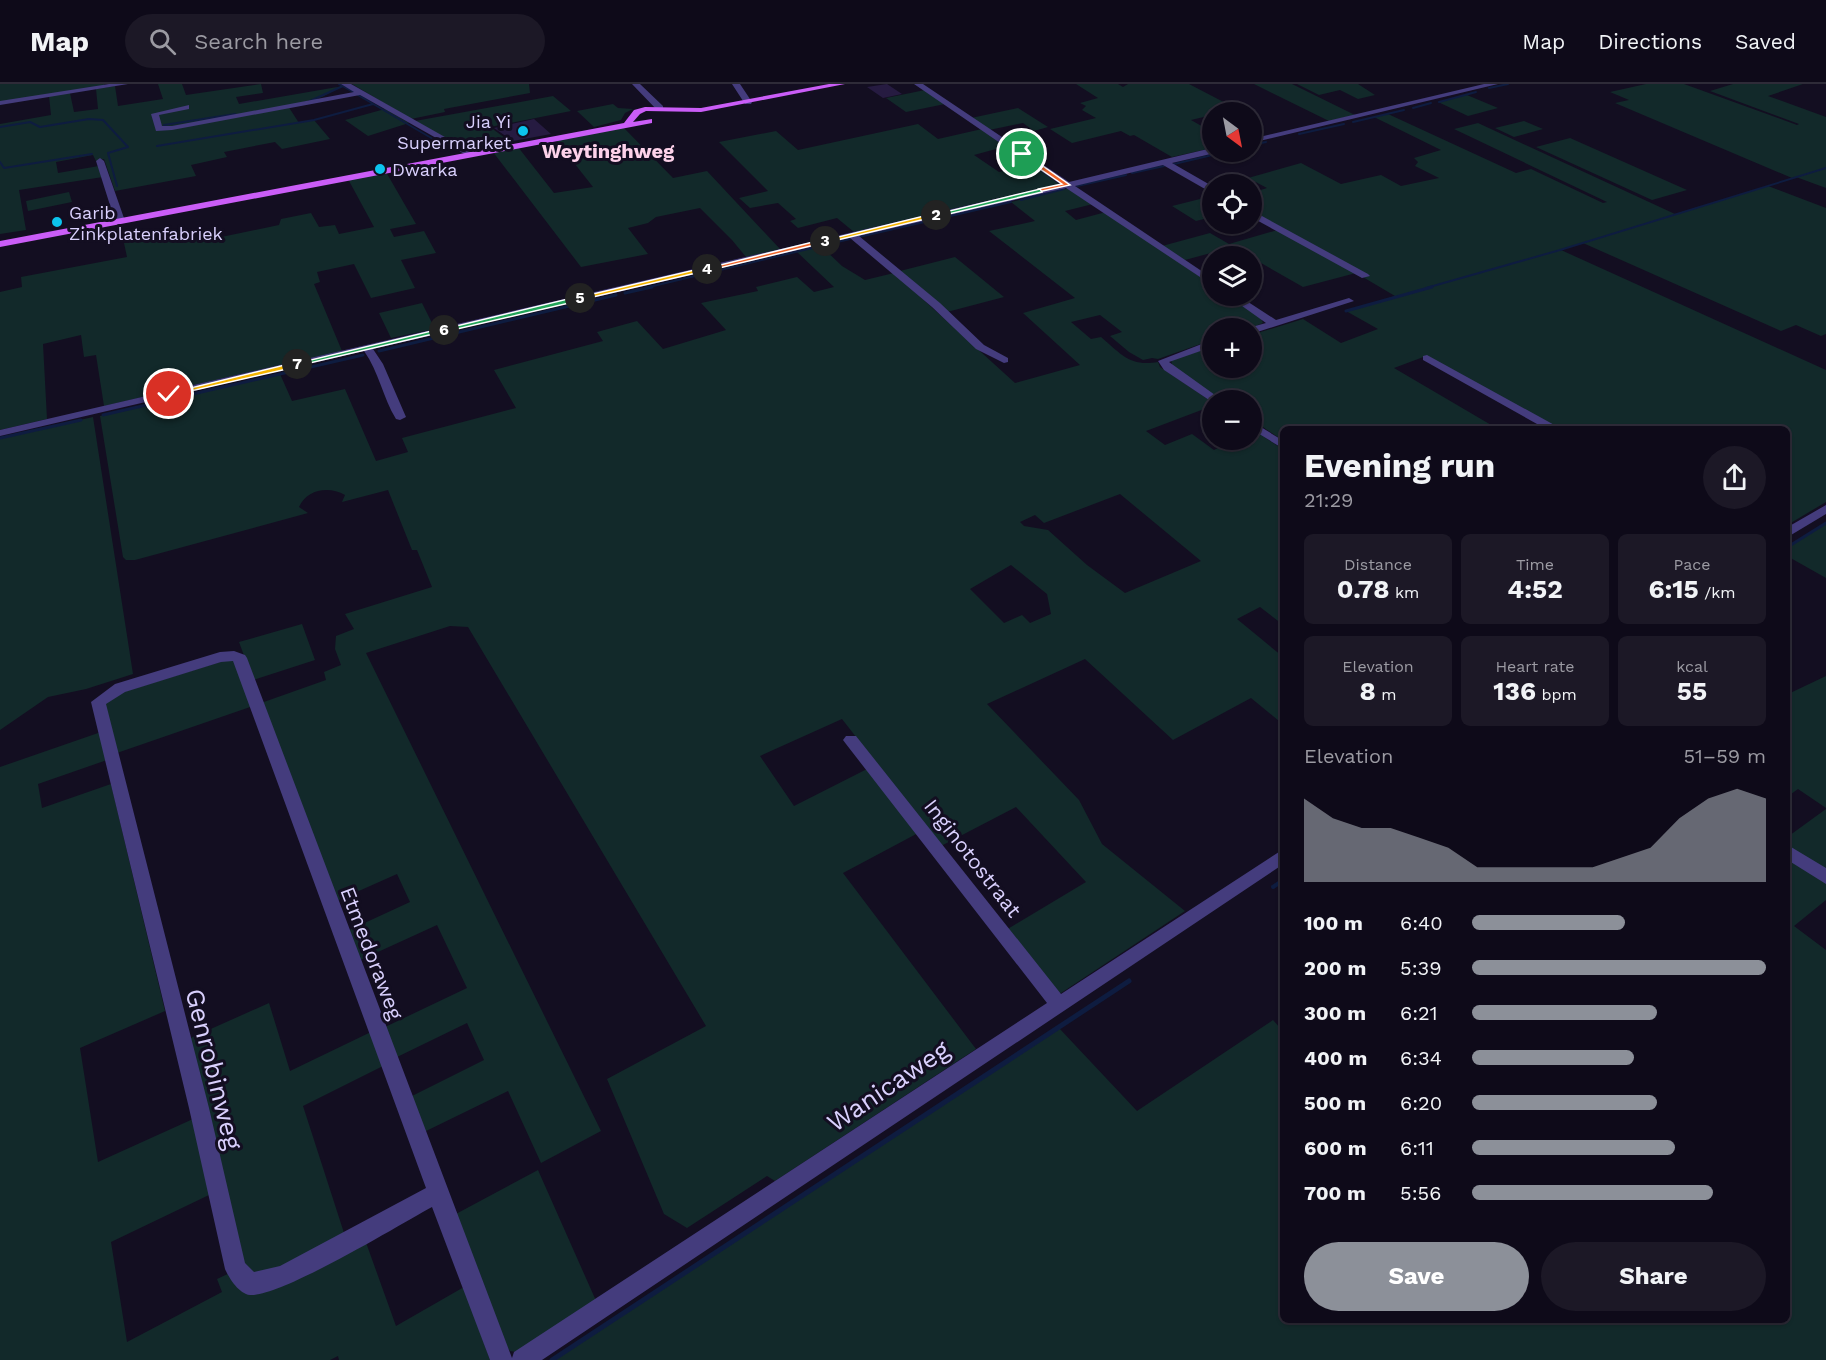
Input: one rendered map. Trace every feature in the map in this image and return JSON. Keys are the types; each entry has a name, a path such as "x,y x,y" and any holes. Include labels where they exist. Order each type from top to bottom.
{"main road":[{"path":"619,126 639,113 691,111 841,84"},
{"path":"0,244 649,121 664,112"},
{"path":"639,113 649,121"}],"street":[{"path":"0,103 124,84"},
{"path":"345,84 471,154"},
{"path":"636,84 664,112"},
{"path":"735,84 748,102"},
{"path":"918,84 1202,275"},
{"path":"1262,138 1494,84"},
{"path":"186,106 155,114 159,129 361,93"},
{"path":"639,113 650,104 650,96"},
{"path":"0,433 1202,152"},
{"path":"100,161 120,221"},
{"path":"1164,162 1202,184"},
{"path":"1262,219 1365,276"},
{"path":"852,235 936,305 980,347 1004,360"},
{"path":"1262,328 1349,301"},
{"path":"1248,306 1275,324"},
{"path":"1202,347 1162,361 1168,368 1202,391"},
{"path":"367,348 376,359 393,405 400,417"},
{"path":"1427,358 1549,426"},
{"path":"1262,431 1280,444"},
{"path":"1790,532 1826,509"},
{"name":"Etmedoraweg","path":"140,681 220,657 240,658 501,1360"},
{"name":"Genrobinweg","path":"140,681 106,696 99,702 100,713 199,1108 236,1269 250,1284 283,1276 438,1192"},
{"name":"Inginotostraat","path":"851,740 1059,1005"},
{"path":"1790,853 1826,877"},
{"name":"Wanicaweg","path":"522,1360 1280,858"}],"green space":[{"path":"0,84 104,84 105,86 0,102"},
{"path":"158,84 182,84 186,95 261,84 263,93 236,97 239,104 343,86 322,97 288,106 299,123 314,120 330,139 282,149 275,142 224,152 227,157 191,165 196,176 115,191 104,159 96,161 93,155 56,162 58,173 99,166 103,177 19,190 26,230 0,234 0,124 51,115 49,96 70,93 74,112 98,109 96,89 115,86 118,106 163,99"},
{"path":"352,84 529,84 530,93 444,109 445,112 411,119"},
{"path":"1076,84 1118,84 1123,87 1128,84 1189,84 1224,102 1202,102 1202,117 1191,120 1202,126 1202,150 1172,157 1134,135 1130,136 1121,131 1072,143 1050,129 1096,118 1082,110 1086,106 1080,103 1098,98"},
{"path":"1254,84 1292,84 1355,115 1329,121"},
{"path":"1297,84 1358,84 1375,95 1358,99 1340,90 1319,95"},
{"path":"1646,84 1684,84 1797,125 1799,124 1710,91 1733,84 1803,84 1768,96 1826,117 1826,188 1796,177 1792,178 1615,103 1629,100 1610,92"},
{"path":"925,90 945,104 906,112 886,98"},
{"path":"1467,95 1498,108 1468,116 1438,102"},
{"path":"553,96 571,111 490,127 509,141 496,147 472,148 449,140 415,121"},
{"path":"613,104 618,108 633,109 625,113 621,120 594,127 577,111"},
{"path":"1018,108 1048,127 1034,131 1023,123 989,130 971,118"},
{"path":"385,109 409,123 368,136 345,120"},
{"path":"1388,114 1516,173 1531,169 1603,203 1607,202 1454,129 1478,123 1675,214 1768,186 1826,208 1826,334 1821,336 1796,325 1781,331 1583,243 1561,250 1826,370 1826,502 1790,523 1790,426 1554,426 1426,356 1394,368 1493,426 1280,426 1280,439 1262,426 1262,390 1207,390 1173,368 1171,360 1202,350 1202,378 1262,378 1262,332 1303,319 1341,343 1378,329 1346,311 1395,296 1356,273 1303,287 1262,264 1262,246 1202,246 1202,255 1185,260 1162,246 1206,234 1212,234 1229,244 1281,229 1262,218 1262,190 1267,188 1262,185 1262,174 1301,163 1341,184 1381,175 1401,186 1439,178 1415,166 1418,162 1414,158 1441,150 1374,117"},
{"path":"1524,121 1543,129 1514,137 1495,128"},
{"path":"918,124 938,139 982,129 1007,146 974,155 999,172 1032,164 1059,184 854,232 837,218 798,228 790,221 796,219 778,203 750,208 739,198 768,191 719,142 776,131 798,150"},
{"path":"624,128 673,178 707,171 780,249 746,257 700,208 656,217 648,223 628,228 648,254 581,267 493,152 518,147 554,193 593,187 556,140"},
{"path":"1570,138 1687,190 1652,200 1536,147"},
{"path":"386,172 416,224 390,229 394,237 424,231 436,253 401,260 415,288 371,298 354,264 317,272 320,282 314,284 342,351 104,406 96,355 84,357 81,335 43,344 47,419 0,430 0,292 22,287 21,277 127,257 124,243 203,229 207,240 279,225 281,219 311,213 319,227 335,225 339,234 374,227 348,179"},
{"path":"1070,188 1093,204 1065,211 1076,220 1106,212 1202,278 1202,306 1243,306 1261,318 1202,318 1202,344 1158,359 1143,360 1110,336 1122,332 1100,315 1071,322 1091,339 1101,337 1126,358 1140,363 1158,362 1160,367 1202,395 1202,410 1146,431 1165,445 1192,434 1202,441 1202,450 1262,450 1262,435 1280,448 1280,622 1260,607 1237,619 1280,654 1280,720 1251,698 1173,740 1085,659 987,704 1079,800 1102,844 1185,911 1061,993 1054,991 1006,930 1086,882 1016,807 941,846 842,719 760,756 794,806 869,768 920,832 843,873 976,1049 775,1181 767,1176 687,1228 664,1214 607,1079 706,1026 468,627 450,626 366,653 601,1131 541,1163 508,1091 422,1133 408,1098 484,1060 467,1023 395,1058 383,1028 467,988 437,925 356,962 345,932 410,902 397,874 334,902 261,703 326,680 324,672 341,665 335,649 336,636 354,629 345,614 432,587 417,550 412,550 388,490 342,502 345,495 326,490 313,493 303,501 299,507 308,513 135,560 126,560 123,557 100,416 280,374 292,401 345,389 376,461 408,452 402,438 516,408 494,370 603,341 597,332 637,321 663,349 726,330 701,303 758,291 756,287 797,277 814,292 834,287 797,252 821,246 842,266 865,280 894,273 1015,383 1080,365 1023,313 1075,298 989,231 1035,221 1011,202","holes":["1120,494 1201,561 1125,593 1087,565 1048,530 1024,526 1020,522 1035,515 1044,523","1011,565 1047,594 1051,614 1030,623 1022,615 1004,623 970,589"]},
{"path":"69,192 72,202 28,211 26,201"},
{"path":"1202,198 1202,220 1196,221 1172,206"},
{"path":"955,257 1004,297 947,312 900,271"},
{"path":"422,303 435,329 391,338 379,313"},
{"path":"93,417 133,674 86,689 48,697 0,730 0,438"},
{"path":"1826,523 1826,578 1790,558 1790,546"},
{"path":"302,624 315,660 253,680 239,642"},
{"path":"233,658 253,706 114,754 104,701 110,696"},
{"path":"1826,676 1826,808 1798,789 1790,795 1790,693"},
{"path":"101,732 107,760 38,784 42,808 111,784 165,1011 80,1048 98,1162 193,1119 209,1195 111,1242 127,1342 222,1292 217,1279 232,1272 246,1288 364,1237 396,1326 464,1287 490,1360 339,1360 338,1356 330,1360 0,1360 0,767"},
{"path":"1826,809 1826,874 1790,849 1790,835"},
{"path":"1790,856 1826,881 1826,900 1794,926 1826,950 1826,1360 552,1360 1059,1028 1137,1111 1273,1020 1280,1028 1280,1323 1790,1323"},
{"path":"269,1003 290,1071 373,1031 385,1065 303,1106 345,1236 280,1271 255,1274 240,1263 186,1040"},
{"path":"538,1170 597,1303 521,1353 510,1351 505,1344 454,1215"}],"building":[{"path":"887,84 902,94 883,98 867,87"},
{"name":"Jia Yi Supermarket","path":"534,119 551,134 513,141 494,128"}],"waterway":[{"path":"339,84 343,86"},
{"path":"1489,88 1508,84"},
{"path":"310,101 343,86"},
{"path":"343,86 355,93"},
{"path":"1439,102 1476,92"},
{"path":"358,95 450,149"},
{"path":"1413,108 1431,103"},
{"path":"157,146 314,120 373,104"},
{"path":"1353,122 1404,110"},
{"path":"164,125 235,114"},
{"path":"0,127 30,122 40,127 89,119 103,120 128,147 108,153 117,186"},
{"path":"1299,134 1344,124"},
{"path":"1262,143 1266,142"},
{"path":"0,162 4,168 92,154"},
{"path":"1174,164 1202,157"},
{"path":"1132,173 1164,166"},
{"path":"1426,288 1560,250 1826,168"},
{"path":"1077,186 1126,175"},
{"path":"1021,200 1064,189"},
{"path":"859,237 1011,202"},
{"path":"645,288 850,239"},
{"path":"625,293 652,287"},
{"path":"1346,311 1432,287"},
{"path":"379,351 616,295"},
{"path":"175,398 363,355"},
{"path":"103,415 168,400"},
{"path":"0,438 81,420"},
{"path":"1790,546 1826,523"},
{"path":"1273,887 1280,882"},
{"path":"552,1360 1129,981"}],"place":[{"name":"Jia Yi Supermarket","path":"523,131"},
{"name":"Dwarka","path":"380,169"},
{"name":"Garib Zinkplatenfabriek","path":"57,222"}],"district":[{"name":"Weytinghweg","path":"608,151"}],"route":[{"path":"169,394 1067,185 1022,154"}]}
